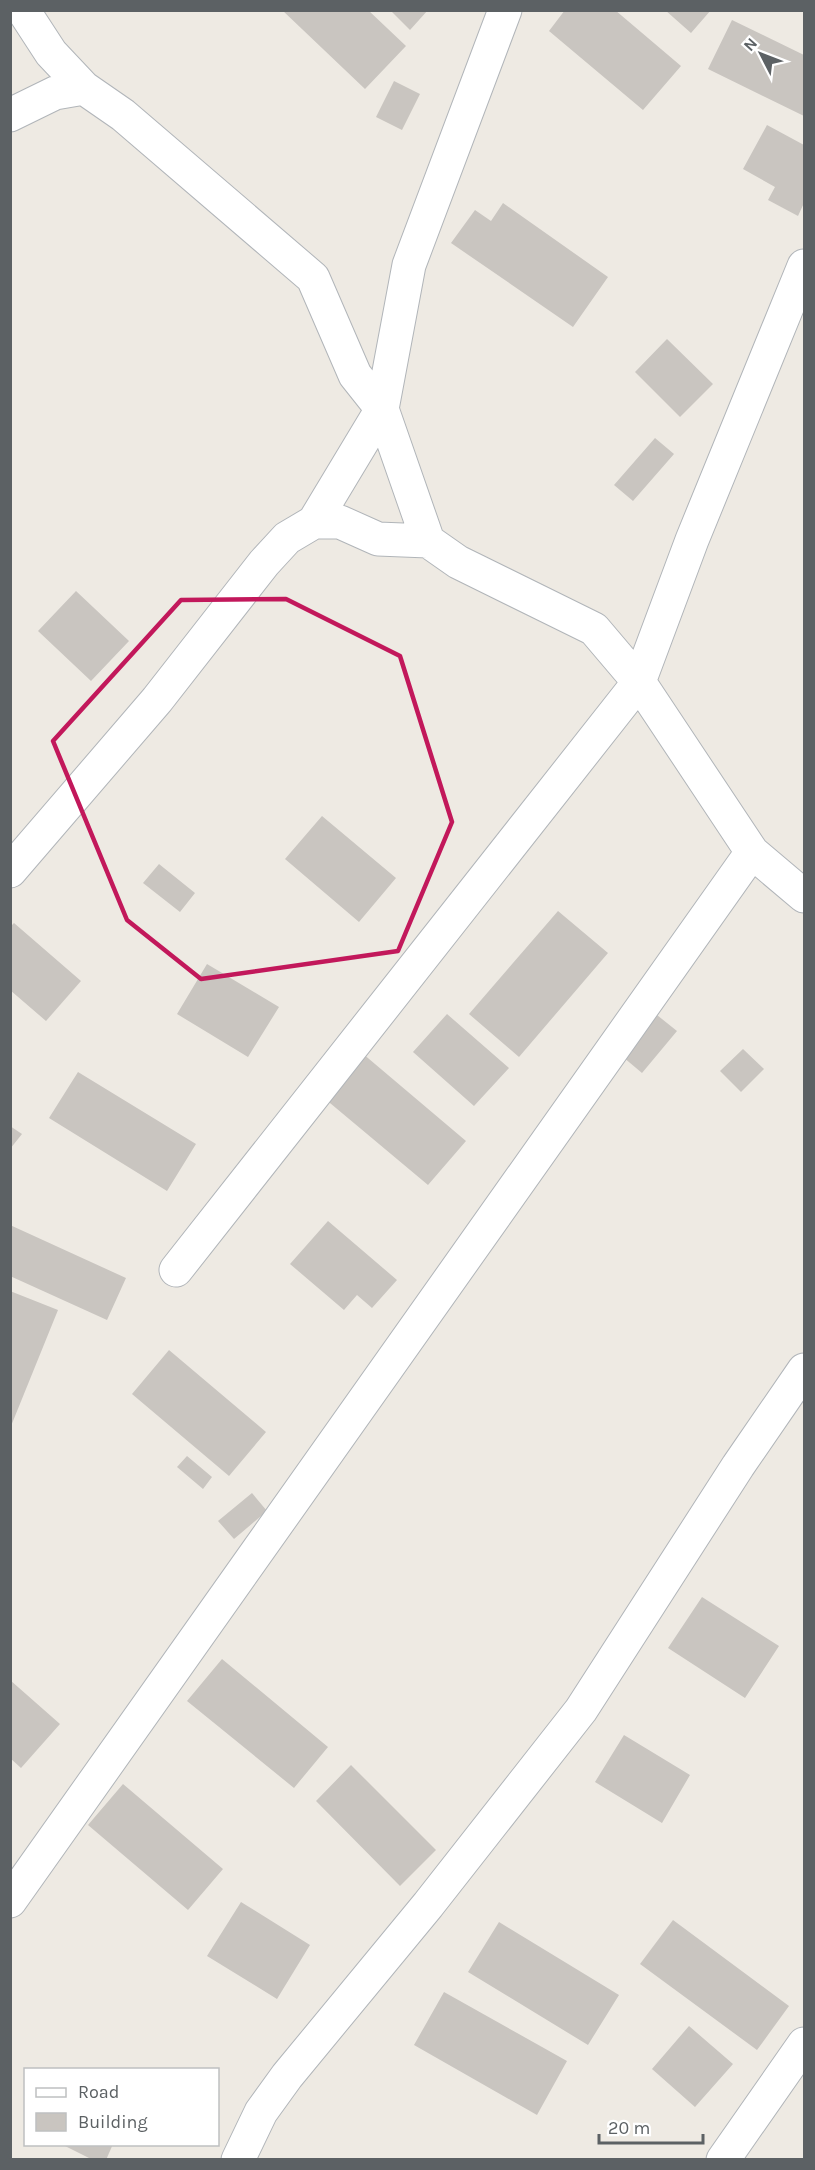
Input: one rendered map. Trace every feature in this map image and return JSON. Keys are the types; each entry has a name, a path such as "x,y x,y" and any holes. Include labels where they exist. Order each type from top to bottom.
{"street":[{"path":"23,10 51,53 84,88 123,115 313,278 355,375 382,409 428,541"},
{"path":"10,872 157,700 264,563 287,538 314,522 382,409 409,265 505,10"},
{"path":"10,115 56,93 84,88"},
{"path":"176,1270 639,682 692,540 804,266"},
{"path":"314,522 340,522 378,539 428,541 458,562 594,629 639,682 752,852 804,896"},
{"path":"10,1901 752,852"},
{"path":"238,2160 261,2112 287,2076 428,1905 581,1710 738,1466 804,1370"},
{"path":"723,2160 804,2044"}],"highlighted area":[{"path":"286,599 400,656 452,822 398,951 201,979 127,920 53,741 181,600"}],"building":[{"path":"282,10 368,10 406,46 365,89"},
{"path":"390,10 428,10 410,30"},
{"path":"565,10 615,10 681,66 643,110 549,31"},
{"path":"665,10 711,10 691,33"},
{"path":"732,20 804,55 804,116 708,69"},
{"path":"394,81 420,94 402,130 376,117"},
{"path":"767,125 804,145 804,203 798,216 768,200 775,187 743,169"},
{"path":"503,203 608,277 573,327 451,243 475,210 491,221"},
{"path":"667,339 713,384 680,417 635,372"},
{"path":"655,438 674,454 633,501 614,485"},
{"path":"76,591 129,641 91,681 38,631"},
{"path":"322,816 396,878 359,922 285,859"},
{"path":"159,864 195,893 180,912 143,883"},
{"path":"558,911 608,953 519,1057 469,1014"},
{"path":"14,923 81,981 46,1021 10,990 10,927"},
{"path":"207,964 279,1007 248,1057 177,1014"},
{"path":"447,1014 509,1068 474,1106 413,1052"},
{"path":"657,1015 677,1031 642,1073 623,1057"},
{"path":"743,1049 764,1069 741,1092 720,1071"},
{"path":"362,1053 466,1141 428,1185 324,1098"},
{"path":"78,1072 196,1144 167,1191 49,1118"},
{"path":"10,1126 22,1134 10,1149"},
{"path":"328,1221 397,1280 372,1308 357,1295 344,1310 290,1264"},
{"path":"10,1225 126,1278 107,1320 10,1276"},
{"path":"10,1291 58,1310 11,1426 10,1426"},
{"path":"169,1350 266,1432 229,1476 132,1394"},
{"path":"187,1456 212,1477 203,1489 177,1467"},
{"path":"252,1493 267,1511 234,1539 218,1521"},
{"path":"702,1597 779,1646 745,1698 668,1648"},
{"path":"222,1659 328,1747 294,1788 187,1701"},
{"path":"10,1680 60,1724 21,1768 10,1758"},
{"path":"624,1735 690,1775 662,1823 595,1782"},
{"path":"351,1765 436,1850 400,1886 316,1801"},
{"path":"123,1784 223,1869 188,1910 88,1825"},
{"path":"241,1902 310,1945 277,1999 207,1956"},
{"path":"673,1920 789,2006 757,2050 640,1964"},
{"path":"499,1922 619,1995 588,2045 468,1972"},
{"path":"444,1992 567,2061 537,2115 414,2045"},
{"path":"689,2026 733,2064 695,2107 652,2069"},
{"path":"65,2146 112,2146 106,2160 93,2160"}]}
